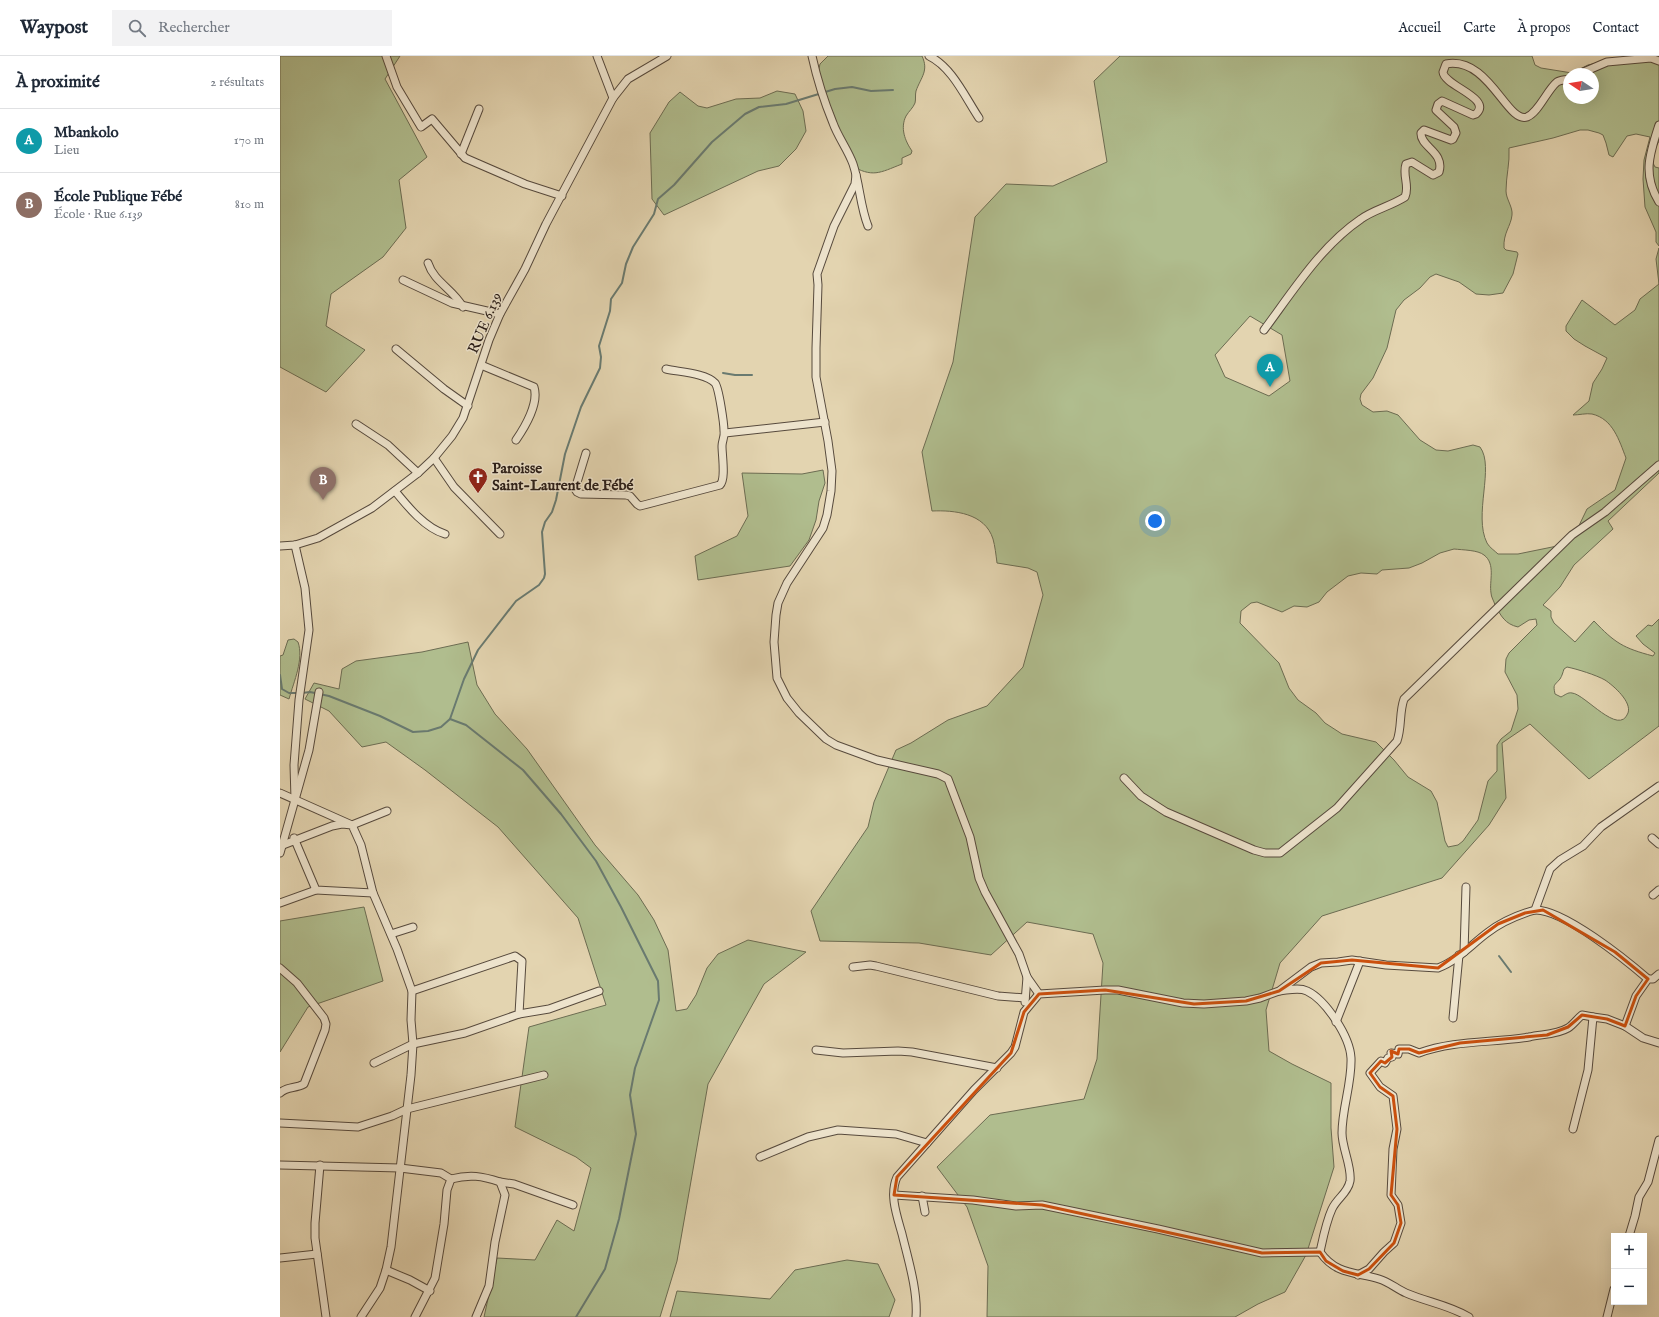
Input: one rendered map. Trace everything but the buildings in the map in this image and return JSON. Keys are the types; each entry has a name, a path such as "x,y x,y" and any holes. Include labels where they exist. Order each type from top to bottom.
{"street":[{"path":"386,56 397,87 421,127 432,119 461,154 471,162 525,184 562,196"},
{"path":"597,56 613,98"},
{"name":"RUE 6.139","path":"280,546 318,538 353,520 418,473 434,458 452,436 463,418 468,406 489,340 500,314 525,269 613,98 628,79 653,59 667,56"},
{"path":"812,56 818,84 833,124 852,162 856,175 862,211 868,226"},
{"path":"929,56 935,59 946,69 979,118"},
{"path":"1593,68 1607,62 1651,58 1659,61"},
{"path":"1264,330 1316,262 1346,230 1363,217 1387,207 1405,197 1407,189 1405,171 1406,164 1412,162 1433,175 1439,172 1440,164 1436,154 1422,138 1421,133 1424,130 1451,140 1456,133 1454,127 1436,110 1438,104 1442,101 1473,115 1480,109 1480,106 1475,98 1446,79 1443,72 1446,64 1464,62 1476,67 1490,79 1512,110 1520,117 1529,116 1558,81 1563,80"},
{"path":"461,154 479,110"},
{"path":"1659,125 1650,153 1649,167 1650,181 1659,202"},
{"path":"856,175 855,184 834,226 817,274 816,377 825,422 832,471 827,515 823,528 787,583 778,603 774,642 777,678 787,698 799,713 826,739 864,756 938,774 948,779 970,837 979,878 985,892 1019,954 1027,977 1039,994"},
{"path":"428,263 432,274 455,296 463,307"},
{"path":"403,280 463,307 500,314"},
{"path":"396,349 420,370 468,406"},
{"path":"481,365 534,387 535,396 529,418 516,440"},
{"path":"586,453 576,489 577,492 581,494 630,496 640,506 720,485 724,479 721,458 722,441 725,433 718,387 714,382 701,376 666,369"},
{"path":"725,433 825,422"},
{"path":"356,424 388,445 418,473"},
{"path":"434,458 454,487 500,534"},
{"path":"1124,778 1141,796 1166,812 1254,850 1265,853 1280,853 1336,808 1397,741 1401,727 1401,707 1404,699 1572,535 1605,512 1659,465"},
{"path":"395,491 409,508 426,523 435,530 445,534"},
{"path":"295,544 305,588 308,630 299,700 294,765 295,799"},
{"path":"280,853 309,750 319,692"},
{"path":"1535,910 1550,869 1560,860 1583,846 1601,827 1657,790"},
{"path":"280,794 295,799 352,825 361,845 373,894 391,934 412,991 411,1020 413,1044 391,1247 380,1288 360,1317"},
{"path":"283,845 294,839 332,826 342,824 352,825 387,811"},
{"path":"1652,838 1659,844"},
{"path":"294,839 316,890"},
{"path":"1453,1018 1462,953 1466,887"},
{"path":"280,903 316,890 373,894"},
{"path":"1653,895 1659,890"},
{"path":"1279,991 1311,967 1321,963 1352,960 1386,965 1438,968 1446,965 1498,924 1535,910 1550,912 1568,921 1624,958 1648,979 1653,979 1659,974"},
{"path":"391,934 413,927"},
{"path":"412,991 515,956 522,961 519,1014"},
{"path":"1336,1022 1360,961"},
{"path":"853,967 870,965 876,966 998,996 1025,998"},
{"path":"280,968 297,983 324,1018 326,1024 304,1084 300,1087 288,1088 280,1093"},
{"path":"916,1317 917,1308 894,1196 894,1184 897,1177 927,1143 980,1083 997,1068 1015,1047 1024,1012 1027,977"},
{"path":"1625,1026 1636,996 1648,979"},
{"path":"1024,1012 1039,994 1118,990 1194,1004 1246,1001 1279,991 1299,989 1308,991 1323,1004 1336,1022 1349,1048 1351,1056 1342,1135 1350,1179 1346,1191 1332,1208 1326,1225 1320,1252 1326,1261 1343,1271 1380,1279 1404,1292 1440,1304 1469,1317"},
{"path":"374,1063 413,1044 465,1033 519,1014 549,1009 599,991"},
{"path":"1358,1275 1369,1269 1394,1243 1401,1223 1398,1205 1391,1195 1393,1149 1397,1129 1393,1096 1380,1087 1370,1073 1382,1061 1385,1063 1388,1058 1392,1057 1391,1053 1398,1054 1399,1049 1409,1049 1419,1053 1460,1043 1513,1040 1547,1035 1568,1027 1582,1015 1607,1019 1625,1026 1643,1038 1659,1043"},
{"path":"1573,1129 1588,1070 1593,1016"},
{"path":"816,1050 843,1053 898,1051 912,1052 997,1068"},
{"path":"280,1123 358,1127 392,1116 407,1109 544,1075"},
{"path":"760,1157 808,1137 838,1130 896,1134 927,1143"},
{"path":"1630,1233 1639,1197 1648,1182 1659,1140"},
{"path":"280,1164 400,1168 441,1173 451,1179 465,1175 487,1178 514,1184 573,1205"},
{"path":"320,1165 315,1223 317,1254 326,1317"},
{"path":"416,1317 430,1291 438,1269 447,1190 451,1179"},
{"path":"476,1317 490,1281 495,1242 505,1195 500,1182"},
{"path":"894,1196 922,1196 973,1200 1016,1206 1042,1205 1158,1229 1262,1253 1320,1252"},
{"path":"922,1196 925,1212"},
{"path":"280,1258 317,1254"},
{"path":"386,1270 410,1280 430,1291"},
{"path":"1607,1317 1611,1301"}],"highlighted area":[{"path":"1543,910 1615,952 1648,979 1636,996 1625,1026 1607,1019 1582,1015 1568,1027 1547,1035 1460,1043 1419,1053 1409,1049 1399,1049 1398,1054 1391,1051 1392,1057 1385,1063 1381,1061 1370,1073 1380,1087 1393,1096 1397,1129 1391,1195 1398,1205 1401,1223 1394,1243 1369,1269 1358,1275 1343,1271 1326,1261 1320,1252 1262,1253 1042,1205 894,1195 897,1177 1011,1053 1024,1012 1039,994 1105,990 1194,1004 1246,1001 1279,991 1321,963 1352,960 1438,968 1498,924 1525,913"}],"green space":[{"path":"280,56 400,56 385,79 427,157 399,180 406,228 383,257 331,294 326,326 365,350 326,392 280,367"},
{"path":"828,56 922,56 925,66 924,74 916,91 915,103 906,116 903,125 905,139 912,151 911,154 902,158 902,164 876,173 865,172 850,165 833,113 817,77 820,64"},
{"path":"1120,56 1532,56 1535,65 1541,68 1563,72 1563,104 1599,104 1599,68 1582,68 1588,65 1627,56 1659,56 1659,141 1652,154 1652,161 1655,167 1659,168 1659,246 1656,242 1656,232 1645,207 1643,179 1644,160 1650,137 1636,134 1627,136 1613,157 1609,155 1603,135 1588,130 1580,130 1509,148 1506,191 1512,215 1505,238 1504,248 1506,250 1517,252 1518,254 1513,274 1503,293 1489,295 1476,294 1459,282 1436,274 1430,277 1420,288 1404,300 1396,310 1387,348 1373,378 1361,394 1360,399 1362,405 1373,412 1387,411 1398,415 1420,440 1436,450 1448,451 1473,445 1480,447 1484,456 1485,466 1482,519 1483,532 1487,543 1498,554 1518,554 1567,544 1572,540 1587,509 1615,490 1626,458 1614,431 1605,420 1592,414 1573,415 1589,401 1593,383 1607,358 1574,339 1566,331 1566,326 1582,300 1615,325 1635,310 1640,299 1659,284 1659,473 1608,521 1613,529 1574,565 1560,587 1543,605 1551,611 1551,617 1554,623 1575,642 1594,621 1608,635 1620,644 1653,656 1655,653 1643,644 1636,636 1648,625 1652,626 1659,619 1659,726 1589,779 1530,724 1502,743 1506,798 1489,825 1442,878 1322,916 1280,963 1266,1010 1269,1051 1331,1083 1331,1128 1334,1167 1306,1255 1285,1292 1258,1304 1235,1317 987,1317 988,1266 967,1207 937,1167 990,1115 1084,1099 1097,1059 1103,963 1093,934 1027,922 991,955 919,943 820,941 811,911 868,827 874,802 896,750 911,743 948,720 987,706 1023,667 1043,595 1037,572 1028,568 997,563 994,542 989,530 976,518 950,511 932,511 922,452 953,362 975,217 1006,184 1053,186 1107,162 1094,81","holes":["1250,316 1282,335 1290,381 1269,396 1225,377 1215,355","1454,549 1481,553 1488,559 1491,568 1491,596 1501,616 1507,622 1518,627 1529,620 1536,619 1537,625 1509,653 1506,659 1505,672 1517,695 1518,709 1511,731 1501,739 1497,745 1497,771 1488,781 1478,820 1463,841 1458,845 1448,847 1445,841 1437,802 1431,791 1408,777 1376,742 1342,734 1325,723 1316,713 1298,700 1289,688 1279,663 1240,623 1241,611 1251,603 1257,602 1282,612 1294,606 1307,607 1319,602 1327,592 1348,576 1361,573 1377,574 1382,570 1409,568 1440,553","1567,667 1592,674 1605,680 1613,686 1625,699 1629,709 1624,719 1617,720 1610,717 1578,695 1568,693 1561,697 1555,694 1554,685 1561,678 1564,669"]},
{"path":"777,91 795,94 803,111 806,131 796,149 779,166 758,171 664,215 652,199 650,133 669,102 680,92 698,106 707,108 736,99 760,98"},
{"path":"1659,248 1659,284 1656,259"},
{"path":"823,470 825,483 819,501 816,520 809,540 790,566 698,580 695,556 737,536 748,516 742,473 802,474"},
{"path":"294,639 298,642 300,656 298,670 289,699 280,695 280,656 283,655 288,640"},
{"path":"468,642 477,685 495,714 527,749 595,845 638,895 654,920 668,950 676,1011 687,1009 696,995 707,968 718,954 748,940 806,952 764,984 708,1084 677,1261 660,1317 484,1317 497,1258 535,1260 557,1220 574,1231 591,1168 576,1157 515,1127 529,1027 606,1005 578,918 498,827 425,770 386,742 362,747 329,711 305,699 314,683 339,689 342,669 356,661 422,652"},
{"path":"364,907 383,981 308,1007 280,1052 280,921"},
{"path":"847,1260 878,1264 895,1300 889,1317 670,1317 677,1291 770,1299 795,1270"}],"waterway":[{"path":"302,693 310,692 329,696 380,716 413,732 428,731 441,727 450,719 464,679 478,650 516,601 539,585 544,578 542,532 545,522 552,512 556,500 565,454 581,407 600,368 601,357 599,346 610,311 611,299 622,283 626,264 633,247 654,214 658,199 674,185 712,142 745,114 759,107 786,104 835,89 852,87 871,91 893,90"},
{"path":"723,373 752,375"},
{"path":"280,675 282,689 289,693 297,693"},
{"path":"450,719 466,725 523,770 561,814 596,861 658,981 659,1000 635,1068 630,1095 636,1134 619,1219 605,1269 576,1317"},
{"path":"1499,956 1511,972"}],"place":[{"name":"Mbankolo","path":"1270,387"},
{"name":"Paroisse Saint-Laurent de Fébé","path":"478,494"},
{"name":"École Publique Fébé","path":"323,500"}]}
